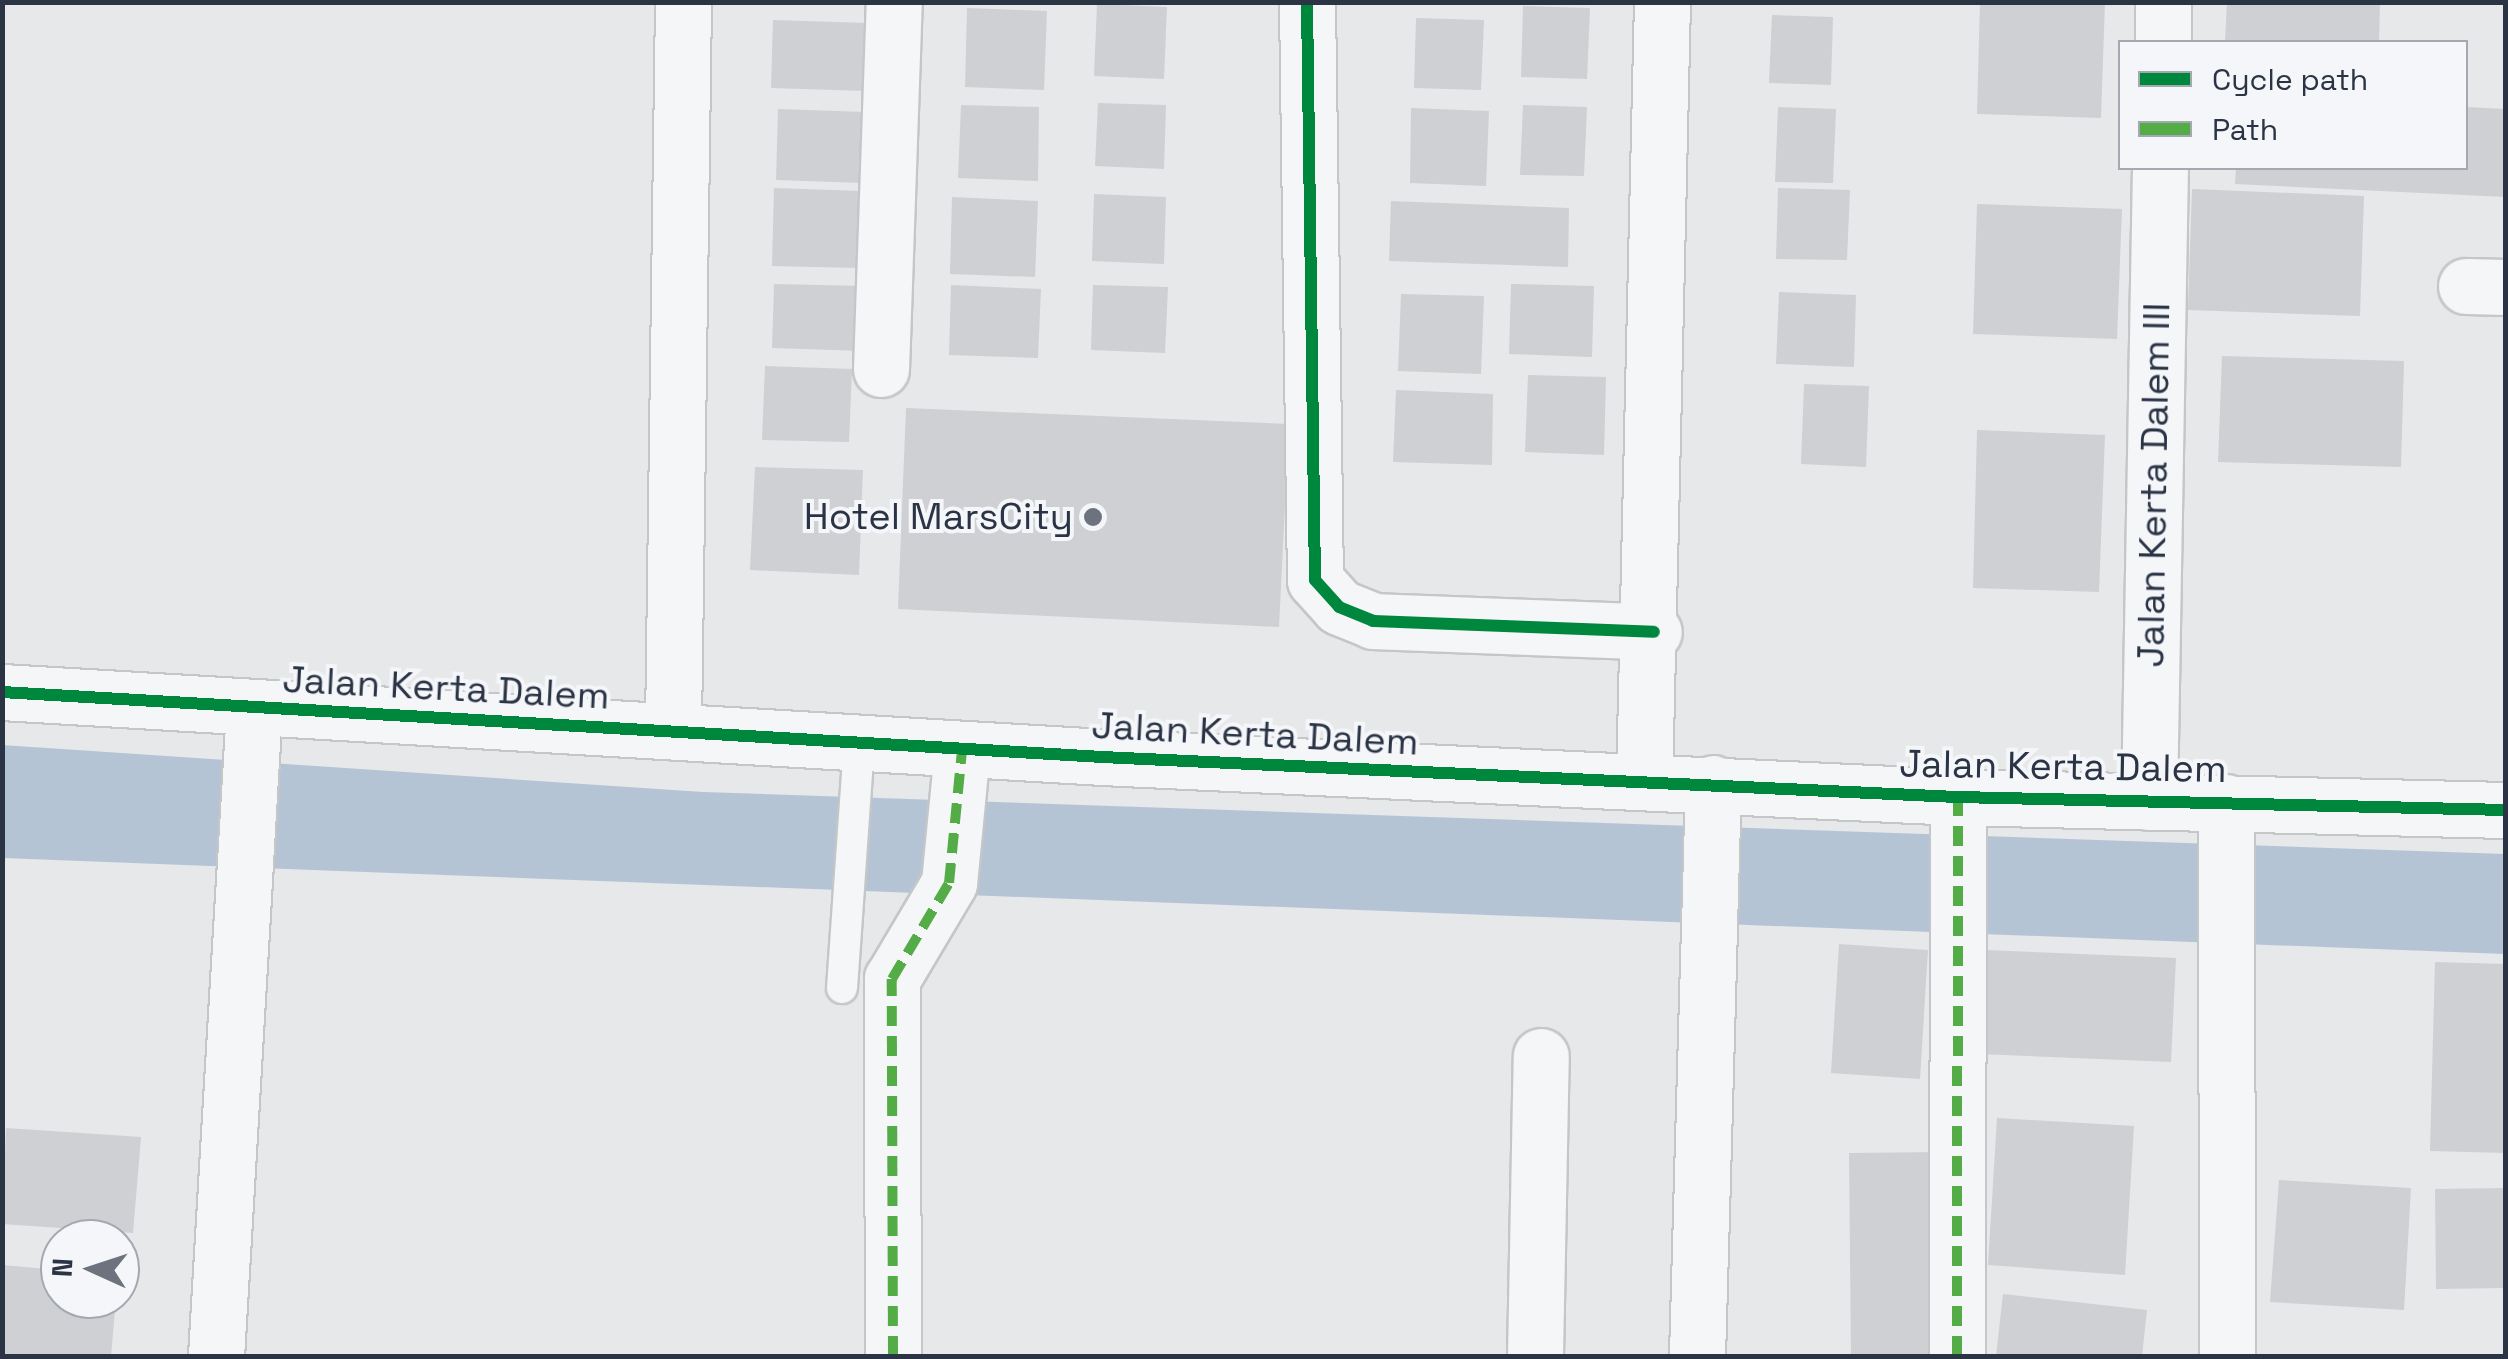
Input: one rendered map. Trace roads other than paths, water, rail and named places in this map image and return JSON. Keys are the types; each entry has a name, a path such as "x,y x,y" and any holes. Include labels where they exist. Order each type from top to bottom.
{"street":[{"path":"673,728 683,2"},
{"path":"880,369 894,2"},
{"path":"1308,2 1316,580 1340,607 1372,621 1654,632"},
{"path":"1644,782 1654,632 1662,2"},
{"path":"2162,40 2164,2"},
{"name":"Jalan Kerta Dalem III","path":"2148,802 2160,170"},
{"name":"Jalan Kerta Dalem","path":"2,692 253,728 673,728 856,762 1644,782 1713,794 1958,809 2148,802 2226,816 2506,810"},
{"path":"216,1356 238,884 253,728"},
{"path":"893,1356 892,980 949,883 961,765"},
{"path":"1696,1356 1703,952 1713,794"},
{"path":"1957,1356 1952,945 1958,809"},
{"path":"2226,816 2233,988 2227,1356"},
{"path":"1534,1356 1541,1056"}],"lane":[{"path":"842,988 856,762"}],"water":[{"path":"2,745 703,792 2505,854 2505,954 3,858"}],"place":[{"name":"Hotel MarsCity","path":"1093,517"}]}
